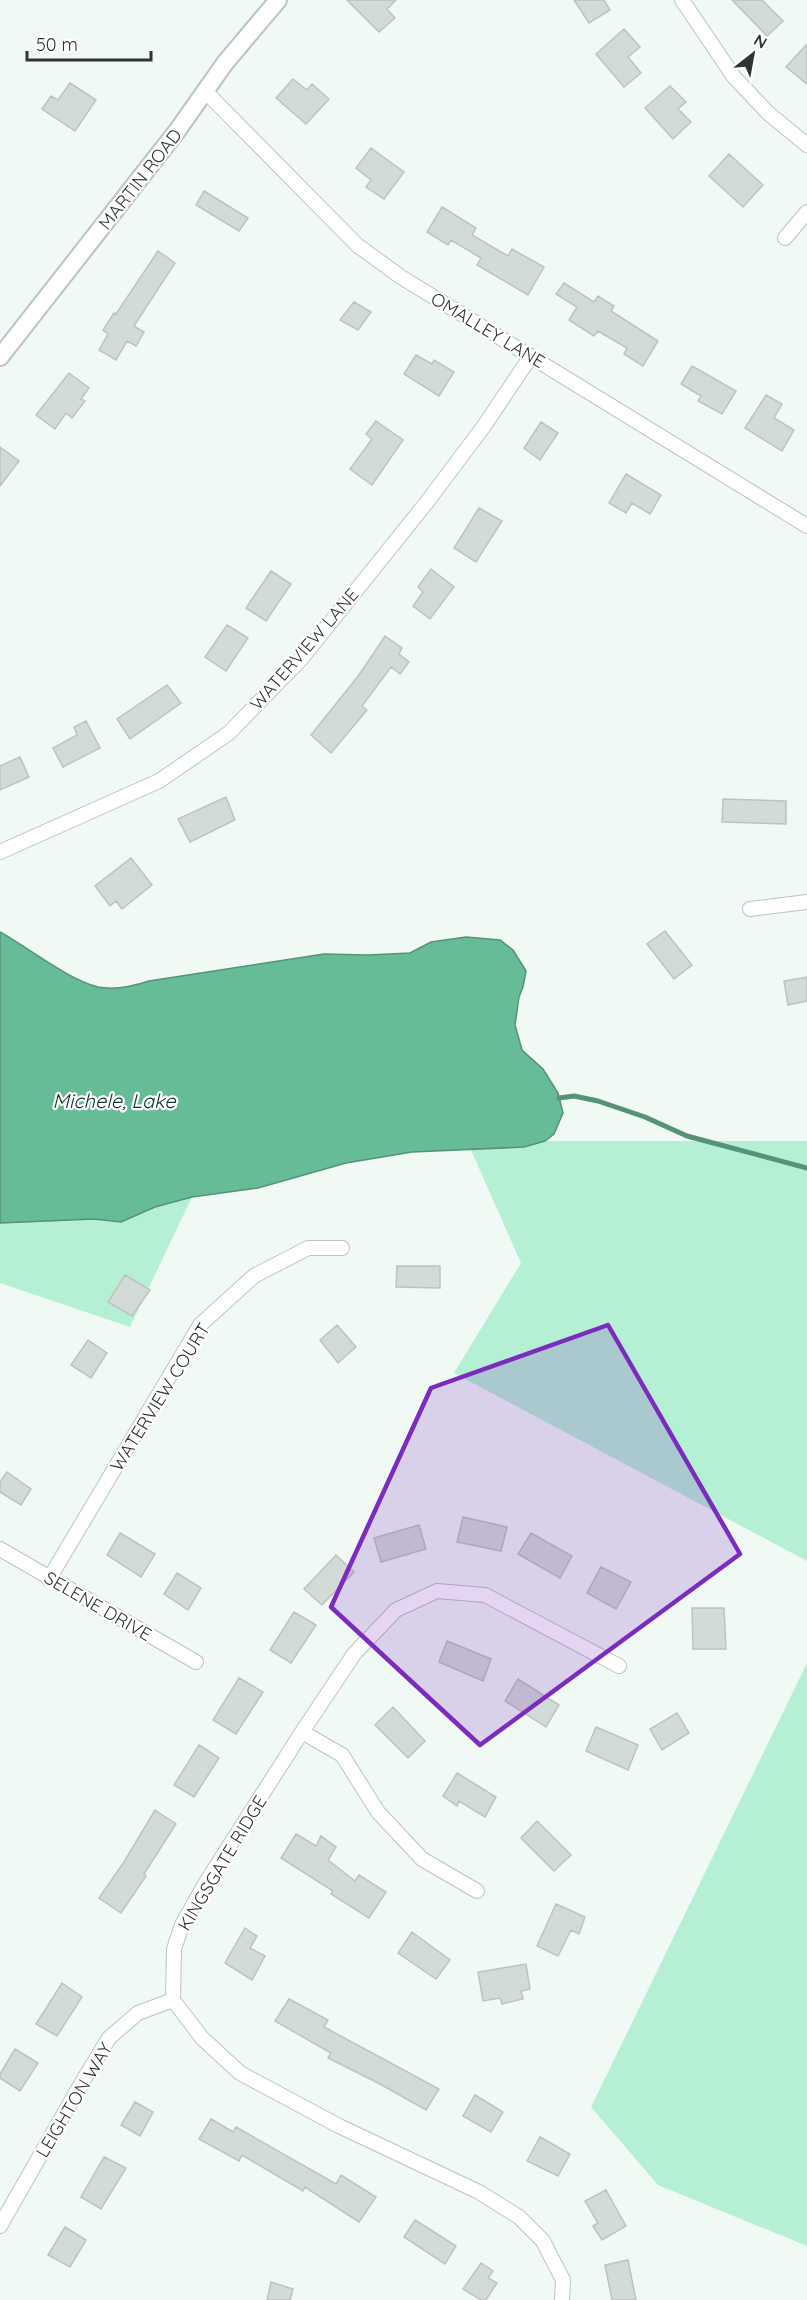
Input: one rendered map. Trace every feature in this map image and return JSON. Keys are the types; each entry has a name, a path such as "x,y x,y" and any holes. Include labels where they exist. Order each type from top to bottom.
{"street":[{"name":"MARTIN ROAD","path":"0,357 177,131 225,63 278,0"},
{"path":"682,0 734,77 768,113 807,144"},
{"name":"OMALLEY LANE","path":"205,91 357,245 401,278 807,526"},
{"path":"785,238 807,212"},
{"name":"WATERVIEW LANE","path":"0,852 159,782 230,733 301,659 427,502 484,426 531,356"},
{"path":"750,909 807,902"},
{"name":"WATERVIEW COURT","path":"49,1579 200,1325 254,1276 308,1248 342,1248"},
{"name":"SELENE DRIVE","path":"0,1549 196,1662"},
{"name":"KINGSGATE RIDGE","path":"172,2000 174,1949 182,1925 205,1884 354,1654 396,1610 437,1591 485,1595 619,1666"},
{"path":"302,1732 342,1755 378,1812 422,1859 477,1891"},
{"path":"172,2000 202,2038 240,2073 339,2126 479,2192 519,2217 543,2241 563,2280 562,2300"},
{"name":"LEIGHTON WAY","path":"0,2226 110,2038 138,2013 172,2000"}],"highlighted area":[{"path":"608,1325 740,1554 480,1745 331,1607 431,1388"}],"shaded area":[{"path":"545,1141 807,1141 807,1561 454,1373 521,1263 471,1150"},
{"path":"192,1197 130,1327 0,1283 0,1223 94,1219 121,1222 155,1207"},
{"path":"807,1663 807,2246 658,2185 591,2107"}],"water":[{"name":"Michele, Lake","path":"0,932 74,978 98,987 111,988 324,954 410,953 431,942 466,937 500,940 513,950 526,971 515,1025 522,1050 543,1069 558,1093 563,1113 554,1134 545,1141 524,1147 412,1152 346,1163 258,1188 192,1197 155,1207 121,1222 94,1219 0,1223"}],"building":[{"path":"347,0 396,0 387,9 395,18 379,32"},
{"path":"574,0 604,0 610,10 589,23"},
{"path":"732,0 762,0 783,21 767,36"},
{"path":"624,29 640,47 628,57 641,73 624,87 596,54"},
{"path":"807,44 807,84 786,67"},
{"path":"293,79 307,90 312,84 329,99 306,124 276,98"},
{"path":"70,83 96,100 75,131 42,109 51,96 58,100"},
{"path":"670,86 686,102 678,109 691,122 673,139 645,108"},
{"path":"371,148 404,172 384,199 366,187 371,180 356,168"},
{"path":"729,154 763,185 743,207 709,176"},
{"path":"204,191 248,218 239,231 196,205"},
{"path":"442,207 476,228 472,235 508,256 512,249 544,267 528,295 477,265 481,258 451,240 448,245 427,232"},
{"path":"158,251 175,263 134,326 144,332 136,346 127,341 116,360 99,350 108,334 103,330"},
{"path":"564,283 594,302 598,296 614,306 611,311 658,341 643,366 624,354 627,348 598,331 594,336 569,320 577,307 556,294"},
{"path":"354,302 371,312 358,330 340,320"},
{"path":"416,355 432,364 434,360 454,372 439,396 404,374"},
{"path":"692,366 736,391 722,414 698,401 701,396 681,384"},
{"path":"69,373 89,388 81,399 85,401 72,418 66,413 55,429 36,415"},
{"path":"766,395 782,404 774,418 794,430 782,451 745,428"},
{"path":"376,421 403,440 372,485 350,469 372,439 366,434"},
{"path":"541,422 558,433 540,460 524,448"},
{"path":"0,447 19,461 0,486"},
{"path":"626,474 661,495 650,514 632,503 626,513 609,503"},
{"path":"479,508 502,521 476,562 454,548"},
{"path":"431,569 454,587 430,619 413,606 423,592 418,587"},
{"path":"271,571 291,584 266,621 246,608"},
{"path":"227,625 248,638 226,671 205,657"},
{"path":"385,636 402,648 399,654 409,662 400,674 391,667 362,706 367,710 331,753 311,735 359,675"},
{"path":"167,685 181,703 130,739 117,719"},
{"path":"86,721 100,748 63,767 53,748 77,735 74,727"},
{"path":"20,757 29,777 0,790 0,766"},
{"path":"226,797 235,820 190,842 178,819"},
{"path":"723,799 786,801 786,824 722,822"},
{"path":"131,858 152,885 122,909 116,901 110,906 95,886"},
{"path":"665,931 692,965 674,979 647,944"},
{"path":"807,977 807,1001 788,1005 784,981"},
{"path":"397,1266 440,1266 440,1288 396,1287"},
{"path":"125,1275 150,1290 132,1316 108,1302"},
{"path":"337,1325 356,1347 338,1363 320,1340"},
{"path":"88,1340 107,1353 91,1378 71,1365"},
{"path":"7,1472 31,1489 21,1505 0,1492 0,1482"},
{"path":"463,1517 507,1527 501,1551 457,1542"},
{"path":"419,1525 426,1549 381,1562 374,1538"},
{"path":"120,1533 155,1554 141,1577 107,1555"},
{"path":"531,1533 572,1556 560,1578 518,1554"},
{"path":"336,1555 354,1572 322,1605 304,1589"},
{"path":"601,1567 631,1582 616,1609 587,1593"},
{"path":"177,1573 201,1588 188,1610 164,1594"},
{"path":"692,1608 724,1608 726,1649 693,1649"},
{"path":"294,1612 316,1625 291,1663 270,1650"},
{"path":"447,1641 491,1659 483,1681 439,1662"},
{"path":"239,1678 263,1692 236,1734 213,1720"},
{"path":"518,1679 559,1705 546,1727 505,1701"},
{"path":"393,1707 425,1741 408,1758 375,1725"},
{"path":"677,1713 689,1733 662,1750 650,1729"},
{"path":"596,1727 638,1745 628,1770 586,1751"},
{"path":"199,1745 219,1758 194,1797 174,1785"},
{"path":"457,1773 496,1797 485,1817 459,1801 457,1806 443,1796"},
{"path":"155,1810 176,1824 144,1874 146,1876 121,1913 99,1898"},
{"path":"537,1821 571,1855 554,1871 521,1838"},
{"path":"296,1834 316,1846 321,1836 336,1847 328,1860 355,1881 359,1875 386,1892 369,1918 331,1894 333,1891 281,1858"},
{"path":"556,1904 585,1917 579,1934 571,1930 558,1956 537,1946"},
{"path":"245,1928 257,1936 250,1948 265,1956 252,1980 225,1963"},
{"path":"412,1932 450,1960 436,1979 398,1953"},
{"path":"526,1964 530,1989 521,1991 523,1999 502,2004 500,1998 483,2001 478,1972"},
{"path":"62,1983 82,1997 57,2036 36,2024"},
{"path":"289,1999 328,2020 324,2027 439,2089 426,2110 328,2058 331,2053 275,2021"},
{"path":"15,2049 38,2063 20,2091 0,2078 0,2074"},
{"path":"475,2095 503,2112 491,2132 463,2116"},
{"path":"135,2102 153,2112 140,2136 121,2125"},
{"path":"211,2119 233,2132 236,2127 336,2184 341,2175 376,2197 359,2222 305,2187 303,2191 242,2155 239,2161 199,2139"},
{"path":"540,2137 570,2154 558,2176 527,2161"},
{"path":"104,2157 126,2168 101,2209 81,2197"},
{"path":"606,2190 626,2226 602,2240 593,2226 598,2223 585,2201"},
{"path":"415,2220 456,2246 445,2264 404,2237"},
{"path":"65,2227 86,2240 70,2267 48,2255"},
{"path":"628,2260 636,2300 612,2300 605,2265"},
{"path":"481,2263 493,2271 488,2278 497,2283 486,2300 481,2300 463,2289"},
{"path":"271,2282 293,2289 290,2300 267,2300"}],"waterway":[{"path":"559,1098 574,1096 598,1101 645,1117 687,1136 807,1168"}]}
